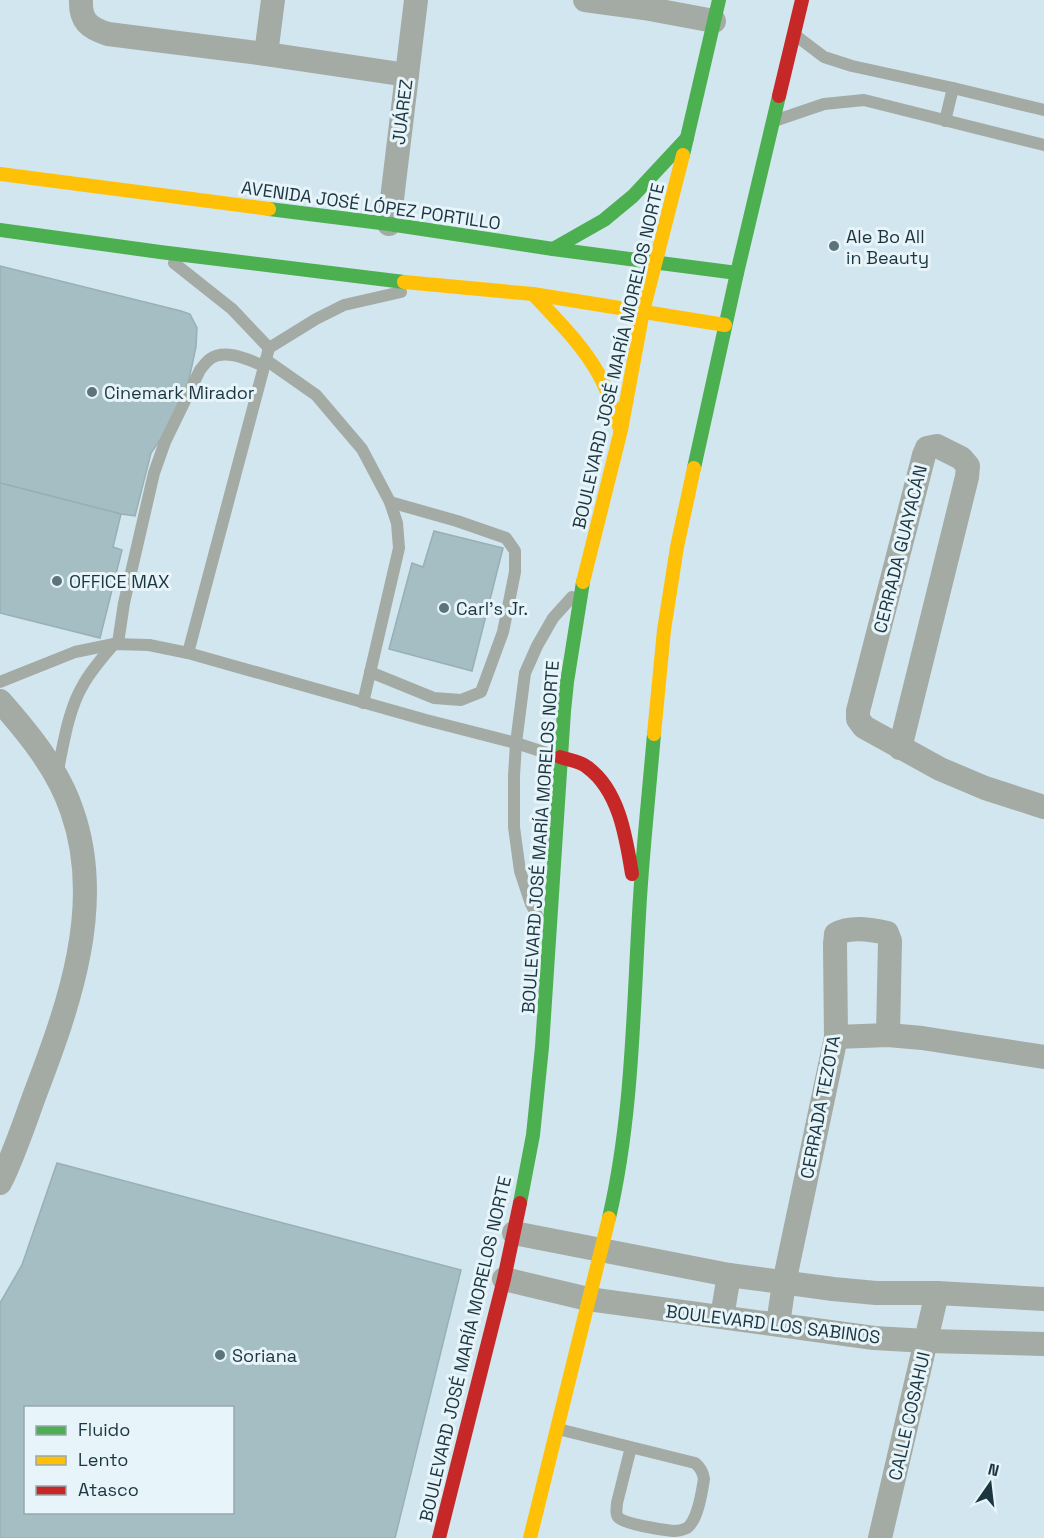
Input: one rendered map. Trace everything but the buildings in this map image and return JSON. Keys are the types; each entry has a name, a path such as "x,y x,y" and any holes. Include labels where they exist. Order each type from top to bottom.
{"main road":[{"path":"530,1538 618,1179 634,1030 639,914 656,708 664,630 677,547 737,273 802,0"},
{"name":"BOULEVARD JOSÉ MARÍA MORELOS NORTE","path":"439,1538 504,1279 532,1135 542,1047 560,757 567,682 582,586 621,430 643,311 688,137 717,11"},
{"path":"553,249 604,220 633,196 688,137"},
{"name":"AVENIDA JOSÉ LÓPEZ PORTILLO","path":"0,174 389,224 553,249 737,273"},
{"path":"0,230 428,285 532,294 726,325"},
{"path":"532,294 580,346 597,372 621,430"},
{"path":"560,757 585,765 601,779 614,802 626,839 639,914"}],"street":[{"path":"81,0 85,21 95,30 108,34 407,75"},
{"path":"266,54 273,0"},
{"name":"JUÁREZ","path":"389,224 416,0"},
{"path":"585,0 644,8 717,11"},
{"name":"CERRADA GUAYACÁN","path":"900,748 967,477 968,466 961,458 937,446 927,448 924,455 858,711 858,719 864,727 900,748 940,769 985,788 1044,807"},
{"path":"0,701 26,730 57,775 72,811 86,879 80,952 71,989 45,1068 0,1183"},
{"name":"CERRADA TEZOTA","path":"778,1324 784,1283 836,1037 835,944 836,934 844,930 876,930 886,933 890,941 888,1035"},
{"path":"836,1037 888,1035 952,1042 1044,1057"},
{"path":"514,1233 729,1275 784,1283 876,1293 937,1293 1044,1299"},
{"path":"722,1317 729,1275"},
{"name":"BOULEVARD LOS SABINOS","path":"504,1279 588,1299 874,1338 1044,1344"},
{"name":"CALLE COSAHUI","path":"880,1538 937,1293"}],"lane":[{"path":"793,34 824,57 843,63 1044,110"},
{"path":"945,120 953,88"},
{"path":"773,122 824,104 864,100 1044,145"},
{"path":"160,252 232,309 266,358 316,395 362,449 390,502 397,523 399,548 363,703"},
{"path":"57,775 65,736 82,687 95,666 116,644 154,473 165,442 200,370 208,360 217,355 226,354 247,359 266,358 316,319 344,305 428,285"},
{"path":"188,653 266,358"},
{"path":"370,672 434,698 461,700 481,692 503,632 515,572 515,551 506,538 390,502"},
{"path":"549,940 531,904 520,871 514,827 516,743 525,673 553,618 582,586"},
{"path":"0,682 75,652 116,644 149,645 188,653 560,757"},
{"path":"557,1428 695,1463 699,1466 704,1479 702,1491 695,1517 687,1528 673,1531 634,1524 618,1517 617,1503 630,1447"}],"traffic: fast":[{"path":"683,155 719,0"},
{"path":"694,468 779,96"},
{"path":"553,249 604,220 633,196 687,138"},
{"path":"269,209 737,273"},
{"path":"0,230 404,282"},
{"path":"520,1203 533,1135 542,1047 564,711 583,582"},
{"path":"609,1218 617,1181 627,1106 642,870 654,734"}],"traffic: slow":[{"path":"583,582 621,430 643,311 683,155"},
{"path":"0,174 269,209"},
{"path":"404,282 533,294 725,325"},
{"path":"533,294 568,332 591,362 605,386 620,429"},
{"path":"654,734 664,630 677,547 694,468"},
{"path":"530,1538 609,1218"}],"traffic: jam":[{"path":"779,96 802,0"},
{"path":"560,757 584,765 607,788 624,830 632,874"},
{"path":"439,1538 504,1279 520,1203"}],"place":[{"name":"Ale Bo All in Beauty","path":"834,246"},
{"name":"Cinemark Mirador","path":"92,392"},
{"name":"OFFICE MAX","path":"57,581"},
{"name":"Carl's Jr.","path":"444,608"},
{"name":"Soriana","path":"220,1355"}]}
